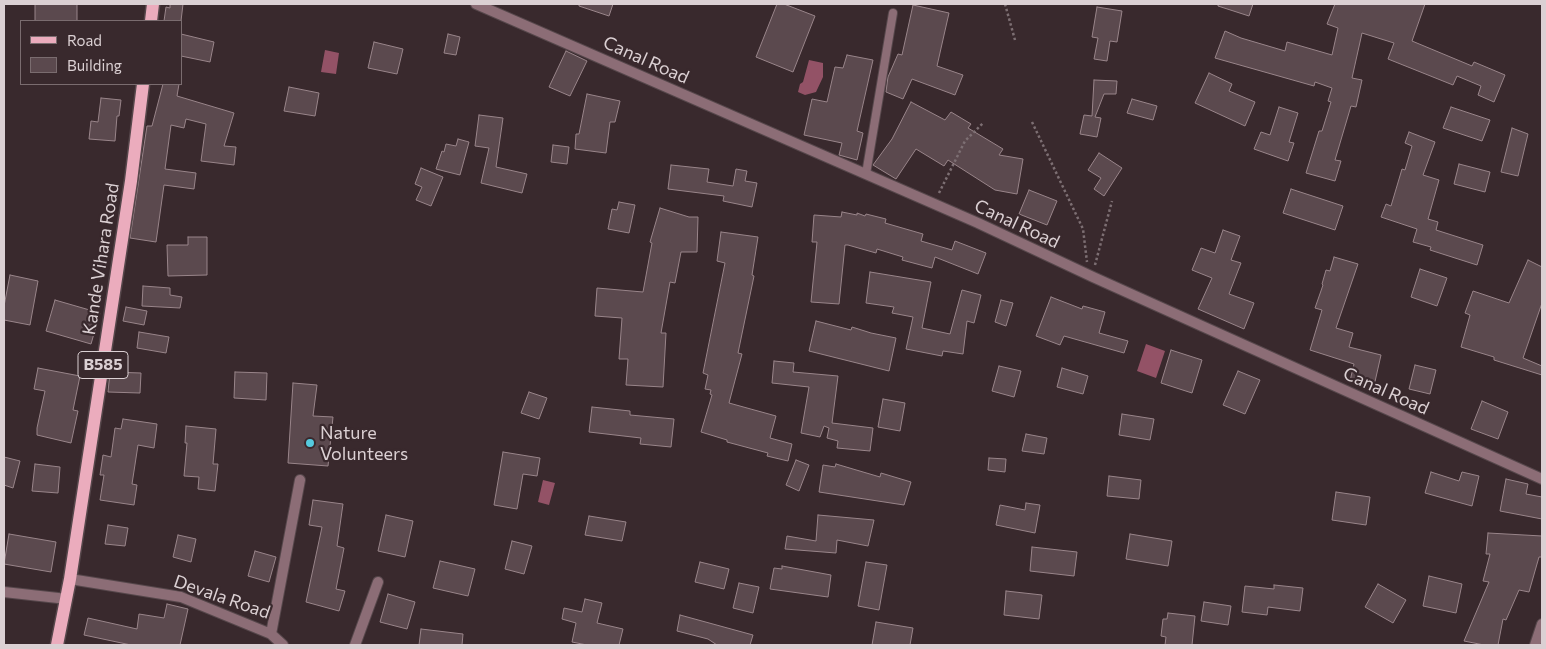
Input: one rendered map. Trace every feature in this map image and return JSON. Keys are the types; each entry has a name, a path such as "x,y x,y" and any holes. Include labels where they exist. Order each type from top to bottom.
{"main road":[{"path":"151,20 153,4"},
{"name":"Kande Vihara Road","path":"57,645 67,599 131,181 143,85"}],"street":[{"name":"Canal Road","path":"476,4 934,204 1542,479"},
{"name":"Devala Road","path":"70,579 181,597 271,634 300,480"},
{"path":"355,645 378,582"},
{"path":"4,592 67,599"},
{"path":"1535,645 1542,624"},
{"path":"271,634 283,645"}],"lane":[{"path":"866,174 893,13"}],"path":[{"path":"1004,4 1015,40"},
{"path":"934,204 965,141 984,122"},
{"path":"1032,122 1083,230 1087,262 1096,265"},
{"path":"1093,276 1112,201"}],"shaded area":[{"path":"325,50 339,53 336,74 321,72"},
{"path":"809,60 823,63 823,77 816,92 805,95 798,92"},
{"path":"1146,344 1165,351 1156,378 1137,371"},
{"path":"543,480 555,483 549,505 538,502"}],"building":[{"path":"35,4 77,4 77,20 35,20"},
{"path":"170,4 183,4 181,20 164,20 166,7 170,8"},
{"path":"579,4 613,4 609,16 579,6"},
{"path":"777,4 784,4 815,16 793,72 756,57"},
{"path":"1218,4 1253,4 1249,16 1218,6"},
{"path":"1335,4 1425,4 1412,41 1472,66 1474,62 1505,75 1494,102 1478,95 1481,86 1457,76 1453,85 1388,59 1394,43 1362,33 1352,78 1362,80 1356,107 1351,106 1335,160 1341,161 1335,181 1306,173 1319,131 1322,131 1331,102 1328,101 1332,88 1315,82 1314,86 1215,58 1225,31 1241,38 1285,51 1287,42 1332,55 1338,28 1327,24"},
{"path":"913,5 949,13 937,66 963,75 955,95 912,79 903,99 886,92 888,77 898,54 902,55"},
{"path":"1097,7 1122,11 1117,42 1110,41 1107,61 1094,59 1098,38 1092,37"},
{"path":"182,34 214,42 210,62 182,56"},
{"path":"448,34 460,37 456,55 444,53"},
{"path":"374,42 403,49 397,74 368,68"},
{"path":"566,51 587,61 570,96 549,87"},
{"path":"847,55 873,60 857,131 863,133 857,160 839,155 842,143 804,135 812,99 827,102 835,67 843,68"},
{"path":"1209,73 1232,84 1229,91 1255,102 1245,126 1195,103"},
{"path":"1094,80 1117,81 1116,94 1104,94 1095,117 1101,118 1097,137 1080,134 1084,115 1092,116"},
{"path":"163,85 179,85 177,96 234,113 224,146 236,147 234,165 201,161 206,124 186,119 184,128 171,125 165,169 196,173 194,189 164,185 156,242 130,238 147,126 152,126"},
{"path":"289,87 319,93 315,116 284,111"},
{"path":"587,94 620,101 615,122 610,122 606,153 575,149 576,134 579,134"},
{"path":"101,98 121,100 119,116 117,116 115,141 89,139 91,121 98,122"},
{"path":"1132,99 1157,106 1153,120 1127,113"},
{"path":"911,102 945,120 951,112 971,124 968,128 1003,149 999,155 1023,159 1017,194 995,190 948,160 944,166 916,149 896,179 873,165 892,139"},
{"path":"1279,107 1298,113 1289,142 1294,143 1288,161 1254,149 1261,132 1270,135"},
{"path":"1451,107 1490,120 1482,141 1443,128"},
{"path":"479,115 503,118 496,167 527,174 522,193 481,183 489,148 475,146"},
{"path":"1512,128 1528,134 1518,176 1501,172"},
{"path":"1409,132 1435,142 1423,175 1439,180 1428,219 1438,222 1436,230 1483,245 1477,265 1430,250 1431,247 1413,242 1417,229 1381,217 1386,204 1391,206 1402,169 1405,170 1412,146 1405,143"},
{"path":"458,139 469,142 460,175 436,169 446,144 456,146"},
{"path":"553,145 569,147 567,164 551,162"},
{"path":"1099,153 1122,168 1104,196 1094,189 1101,178 1088,170"},
{"path":"1459,164 1490,172 1485,192 1454,184"},
{"path":"671,165 709,169 707,182 733,186 736,169 747,171 745,181 757,183 752,207 723,201 724,196 668,189"},
{"path":"421,168 443,177 431,206 416,200 422,187 415,184"},
{"path":"1291,189 1343,206 1335,230 1283,213"},
{"path":"1029,190 1057,201 1047,225 1019,214"},
{"path":"619,202 635,205 629,233 608,229 612,209 617,210"},
{"path":"660,208 689,217 698,217 697,252 681,252 675,283 670,282 661,333 666,333 663,387 626,385 628,359 619,359 622,318 595,316 597,288 643,292 652,243 650,242"},
{"path":"842,212 857,215 857,213 865,216 866,214 886,219 885,223 923,234 921,241 952,250 955,241 986,253 978,274 935,257 932,268 902,260 903,257 877,249 876,253 845,245 839,304 811,302 817,242 812,242 814,215 841,217"},
{"path":"1223,230 1240,236 1231,260 1241,263 1229,294 1254,303 1244,329 1198,309 1212,278 1192,270 1201,248 1215,253"},
{"path":"721,232 758,237 752,275 754,276 738,353 742,354 729,403 776,416 770,438 792,444 788,461 767,456 768,453 727,442 727,440 701,432 712,395 710,394 711,390 705,389 708,375 703,373 725,263 717,261"},
{"path":"188,237 207,237 207,275 168,276 167,245 188,245"},
{"path":"1334,257 1358,264 1336,328 1353,333 1349,347 1381,355 1374,386 1350,381 1354,364 1310,350 1322,310 1315,308 1326,270 1330,271"},
{"path":"1528,260 1542,267 1542,303 1523,358 1542,366 1542,375 1494,360 1494,357 1461,347 1470,315 1465,313 1473,291 1509,303"},
{"path":"1420,269 1447,278 1437,306 1411,297"},
{"path":"870,272 931,282 922,328 950,334 962,290 981,295 974,323 967,321 963,354 943,351 942,356 906,349 913,317 892,313 894,307 866,303"},
{"path":"10,275 38,281 30,325 4,320 4,306"},
{"path":"143,286 170,288 170,295 182,297 180,308 142,306"},
{"path":"1051,297 1082,309 1083,306 1105,312 1099,333 1128,341 1124,353 1064,336 1060,345 1036,336"},
{"path":"55,300 100,313 91,344 46,331"},
{"path":"1001,300 1013,303 1006,326 995,322"},
{"path":"126,307 147,311 144,325 123,321"},
{"path":"816,321 851,330 852,327 896,338 889,371 809,351"},
{"path":"139,332 169,337 166,353 137,348"},
{"path":"1171,350 1202,360 1192,393 1161,383"},
{"path":"774,361 794,363 793,372 838,376 832,423 873,428 870,451 837,448 838,441 827,438 829,428 824,426 820,437 801,433 809,387 772,383"},
{"path":"1415,365 1436,370 1430,394 1409,389"},
{"path":"999,366 1021,371 1014,397 992,391"},
{"path":"38,368 80,376 73,410 78,411 71,443 37,435 45,391 34,389"},
{"path":"1062,368 1088,376 1083,394 1057,387"},
{"path":"1238,371 1260,380 1245,414 1223,405"},
{"path":"110,372 141,373 140,393 108,392"},
{"path":"235,372 267,373 266,400 234,398"},
{"name":"Nature Volunteers","path":"293,383 317,385 313,416 333,417 328,466 288,463"},
{"path":"529,392 547,398 539,419 521,413"},
{"path":"883,399 905,403 900,431 878,427"},
{"path":"1482,401 1508,412 1498,439 1471,429"},
{"path":"592,407 630,411 630,415 674,419 671,447 640,444 641,438 589,432"},
{"path":"1122,414 1154,419 1150,440 1119,435"},
{"path":"123,419 157,424 154,448 138,445 132,484 137,485 134,505 100,500 104,475 100,475 103,455 111,457 115,428 121,429"},
{"path":"186,426 216,429 213,464 218,464 215,491 198,489 199,477 184,476 187,443 185,443"},
{"path":"1026,434 1047,438 1044,454 1022,451"},
{"path":"503,452 540,458 537,476 523,474 517,509 494,505"},
{"path":"4,457 20,461 13,488 4,485"},
{"path":"989,458 1006,459 1005,472 988,470"},
{"path":"796,460 809,465 799,491 786,485"},
{"path":"35,464 60,467 58,493 32,491"},
{"path":"836,464 880,477 881,473 911,482 904,505 819,492 823,465 835,467"},
{"path":"1431,472 1459,481 1462,472 1479,476 1472,506 1425,493"},
{"path":"1109,476 1141,480 1139,499 1107,496"},
{"path":"1506,479 1528,484 1526,494 1542,497 1542,519 1500,511"},
{"path":"1336,492 1370,497 1366,525 1332,520"},
{"path":"313,500 343,504 337,546 344,548 336,589 345,591 339,611 306,602 322,527 309,525"},
{"path":"1026,503 1040,505 1035,533 996,525 1000,505 1025,510"},
{"path":"386,515 413,521 405,557 378,551"},
{"path":"818,515 874,520 868,546 837,540 836,553 785,549 787,536 816,541"},
{"path":"589,516 626,522 622,541 585,535"},
{"path":"108,525 128,528 125,546 105,544"},
{"path":"1488,533 1542,536 1542,557 1539,557 1529,592 1519,590 1506,620 1503,619 1498,645 1484,645 1464,641 1489,582 1483,581 1490,554 1486,554"},
{"path":"9,534 56,542 51,572 4,564"},
{"path":"1130,534 1172,541 1168,566 1126,559"},
{"path":"178,535 196,539 191,562 173,557"},
{"path":"512,541 532,546 524,574 505,569"},
{"path":"1032,547 1077,552 1074,576 1030,571"},
{"path":"255,551 276,557 269,582 248,576"},
{"path":"440,561 475,569 468,596 433,588"},
{"path":"700,562 729,569 724,589 695,582"},
{"path":"866,562 887,565 879,610 858,606"},
{"path":"782,566 831,575 828,597 770,589 774,568 782,569"},
{"path":"1429,576 1462,584 1456,613 1423,606"},
{"path":"739,583 759,587 753,613 733,608"},
{"path":"1378,584 1406,600 1393,623 1365,607"},
{"path":"1274,585 1303,588 1300,611 1268,607 1267,615 1242,612 1245,586 1274,589"},
{"path":"1006,591 1042,595 1039,619 1004,615"},
{"path":"388,594 415,602 407,629 380,622"},
{"path":"585,599 602,603 597,623 623,629 619,645 587,645 572,642 576,623 562,619 564,608 582,612"},
{"path":"1204,602 1231,606 1228,625 1201,621"},
{"path":"167,604 188,609 180,645 131,645 84,635 88,618 137,629 139,614 164,618"},
{"path":"1168,613 1195,616 1192,645 1165,645 1166,637 1161,636 1163,619 1167,619"},
{"path":"680,615 753,635 750,645 717,645 708,639 677,631"},
{"path":"876,622 913,628 910,645 872,645"},
{"path":"421,629 463,634 462,645 419,645"}],"place":[{"name":"Nature Volunteers","path":"310,443"}]}
